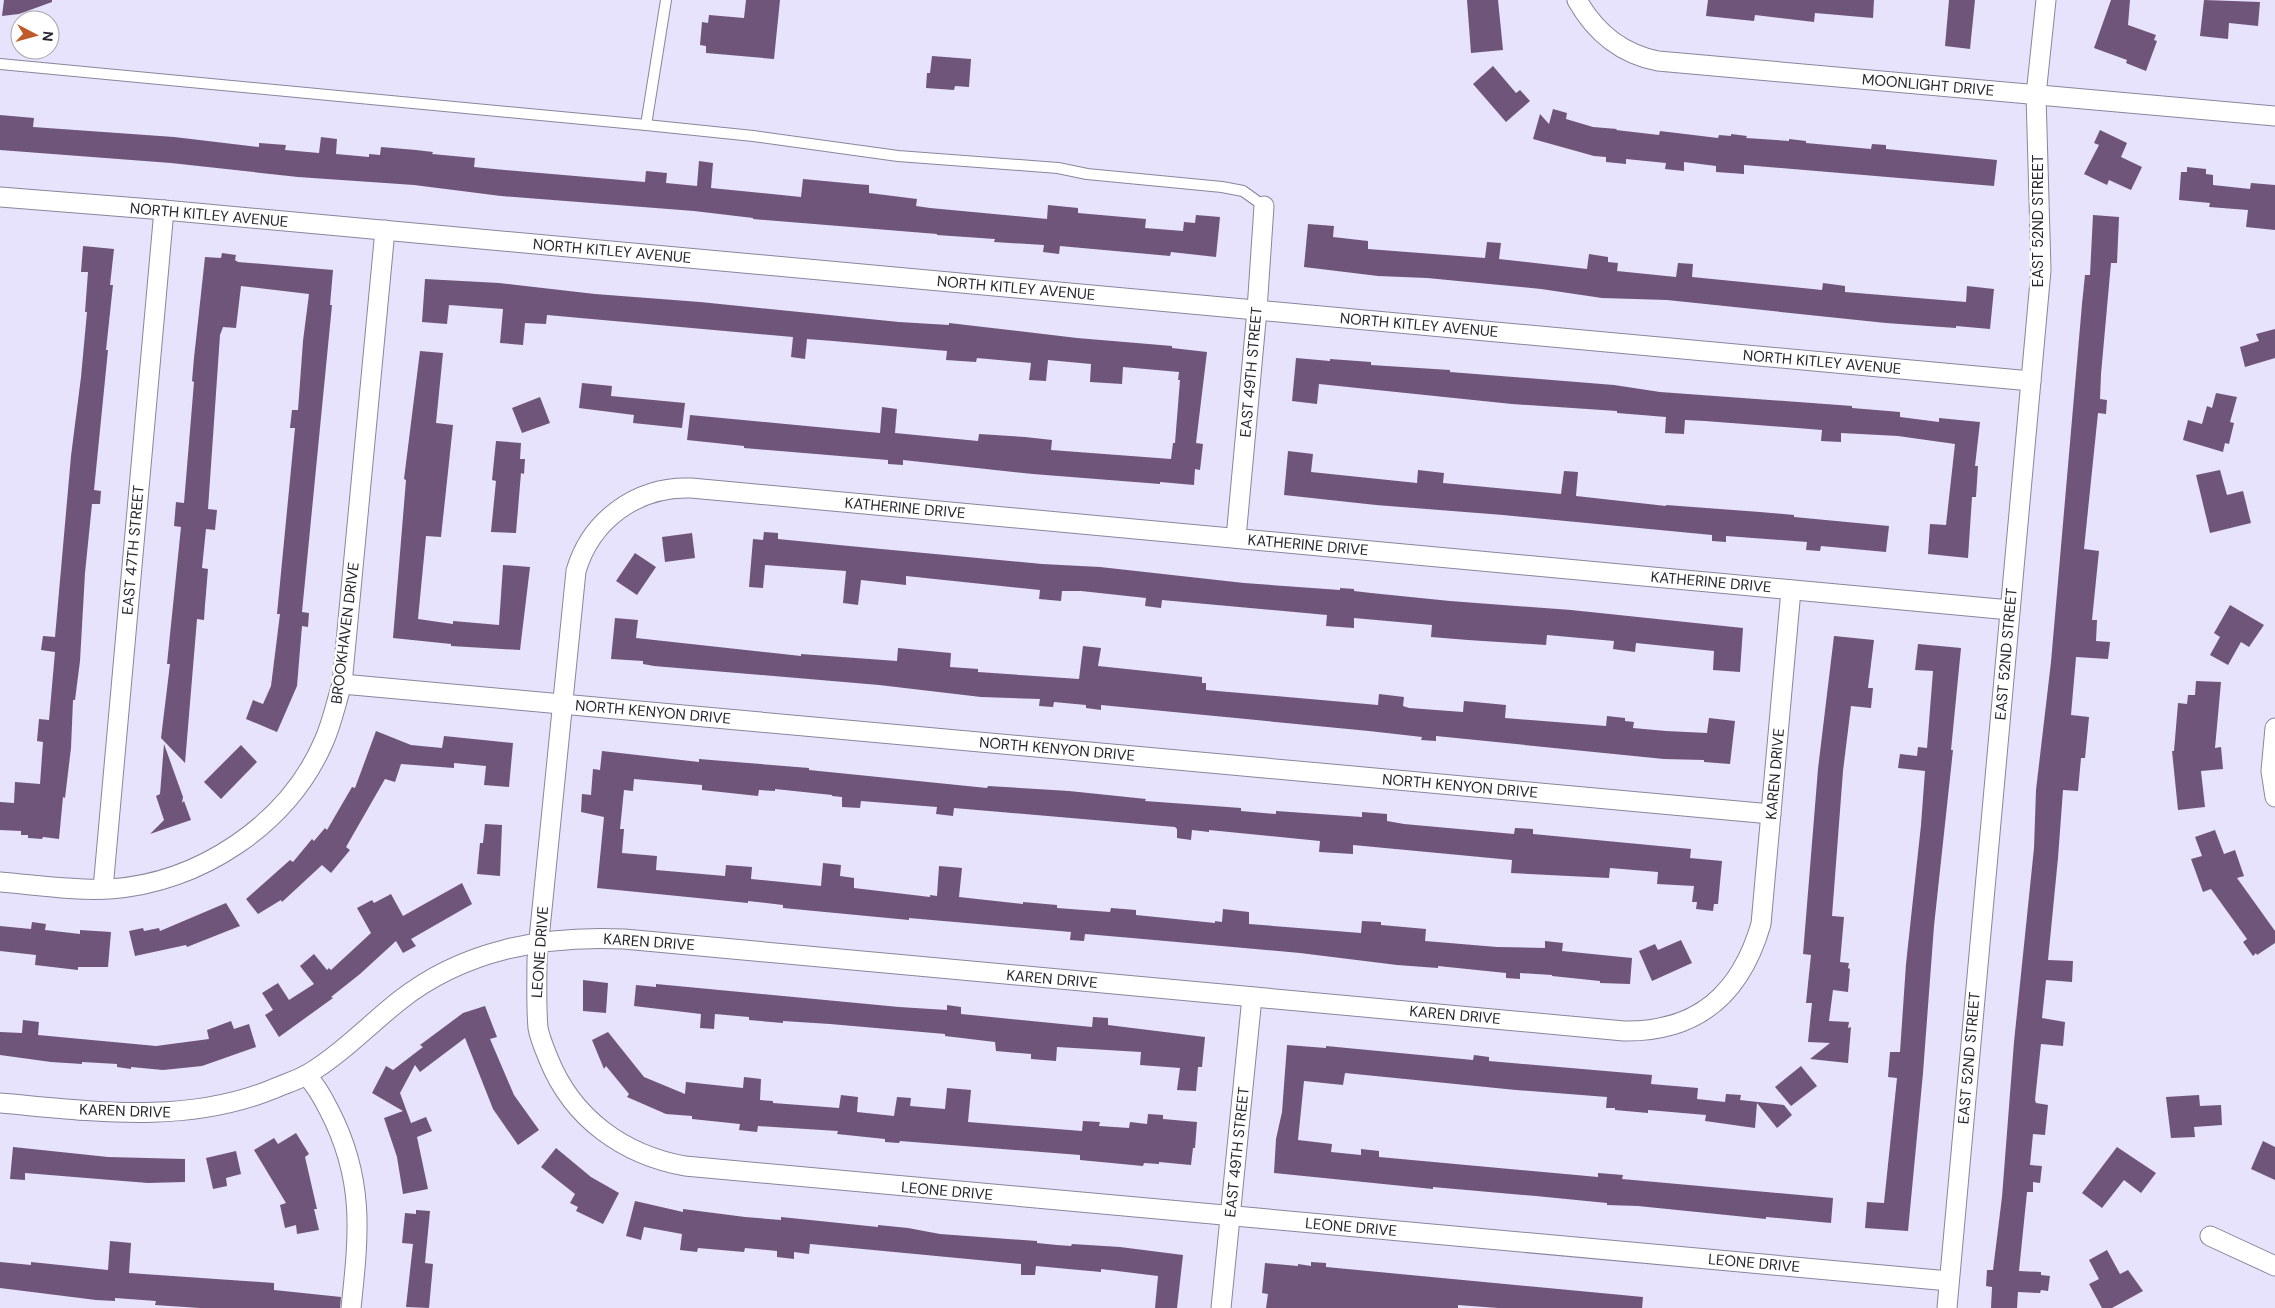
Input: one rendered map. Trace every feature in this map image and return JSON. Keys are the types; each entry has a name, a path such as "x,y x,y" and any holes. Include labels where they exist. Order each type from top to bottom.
{"street":[{"name":"MOONLIGHT DRIVE","path":"1577,0 1602,34 1622,48 1658,61 2275,116"},
{"name":"EAST 52ND STREET","path":"1947,1308 2041,270 2036,95 2046,0"},
{"name":"NORTH KITLEY AVENUE","path":"0,197 164,210 2031,380"},
{"name":"EAST 49TH STREET","path":"1236,538 1257,310 1264,206"},
{"name":"EAST 47TH STREET","path":"103,889 164,210"},
{"name":"BROOKHAVEN DRIVE","path":"0,882 103,889 137,885 186,871 217,857 252,833 277,810 308,770 324,740 336,709 342,684 385,230"},
{"name":"KATHERINE DRIVE","path":"612,515 634,499 649,493 682,488 2010,610"},
{"name":"LEONE DRIVE","path":"612,515 599,526 590,539 576,571 538,942 536,993 538,1028 556,1078 592,1123 612,1139 643,1155 685,1166 1949,1281"},
{"name":"KAREN DRIVE","path":"0,1103 130,1114 199,1110 242,1100 306,1075 360,1035 401,1000 446,971 484,955 538,942 573,939 624,940 1624,1031 1661,1028 1678,1023 1702,1011 1724,994 1741,974 1754,950 1761,924 1791,590"},
{"name":"NORTH KENYON DRIVE","path":"342,684 1771,814"},
{"path":"2275,728 2272,770 2275,797"},
{"name":"EAST 49TH STREET","path":"1221,1308 1252,997"},
{"path":"306,1075 334,1118 350,1160 354,1177 358,1229 352,1308"},
{"path":"2210,1236 2275,1266"}],"lane":[{"path":"646,125 666,0"},
{"path":"0,64 646,125 753,136 898,156 1058,168 1088,174 1222,187 1243,191 1264,206"}],"building":[{"path":"4,0 52,0 52,2 30,10 10,10 10,15 2,16"},
{"path":"746,0 780,0 774,59 706,53 706,46 700,45 702,22 708,23 709,15 744,18"},
{"path":"1467,0 1498,0 1503,50 1471,53"},
{"path":"1708,0 1874,0 1873,18 1815,13 1814,22 1755,15 1754,21 1706,16"},
{"path":"1949,0 1975,0 1970,49 1945,46"},
{"path":"2111,0 2130,0 2128,25 2156,35 2154,40 2157,41 2146,71 2126,63 2127,60 2094,48"},
{"path":"2204,0 2260,2 2258,26 2229,23 2228,39 2200,36"},
{"path":"932,56 971,59 969,87 955,86 954,90 926,88 927,73 930,73"},
{"path":"1493,66 1516,93 1520,90 1530,101 1506,122 1473,84"},
{"path":"1553,109 1567,113 1566,119 1593,127 1659,135 1660,131 1718,138 1719,135 1731,136 1731,134 1747,136 1746,138 1789,141 1789,139 1806,141 1806,143 1871,149 1872,144 1886,145 1886,149 1997,160 1994,186 1744,165 1744,174 1716,172 1716,166 1684,162 1684,171 1665,169 1666,163 1626,159 1626,164 1606,162 1606,157 1594,156 1533,139 1540,114 1549,124"},
{"path":"0,115 34,118 33,127 174,137 259,147 259,143 286,145 285,150 319,153 321,137 337,139 336,154 369,157 369,154 380,155 381,147 416,150 433,152 432,154 475,158 474,167 645,182 646,171 667,173 666,183 697,186 699,161 713,163 711,188 801,197 803,179 869,185 869,193 917,199 916,206 1047,219 1048,205 1078,208 1078,213 1146,219 1145,228 1183,231 1184,222 1195,223 1196,215 1220,217 1216,257 1171,252 1170,256 1060,246 1059,254 1043,252 1044,245 994,242 995,239 753,219 694,211 501,196 414,185 298,177 171,163 0,150"},
{"path":"2100,130 2127,143 2121,157 2142,167 2131,190 2109,180 2107,185 2084,174 2099,145 2094,143"},
{"path":"2187,167 2206,169 2206,174 2213,175 2213,185 2250,189 2251,183 2275,185 2275,230 2246,227 2248,210 2209,207 2210,203 2179,200 2181,172 2187,172"},
{"path":"2093,215 2119,217 2117,263 2111,263 2101,374 2100,399 2107,400 2106,414 2098,413 2084,549 2099,551 2092,620 2097,620 2096,641 2110,642 2108,659 2076,657 2071,715 2089,717 2085,758 2081,758 2078,791 2063,790 2048,960 2073,961 2072,982 2046,980 2042,1018 2065,1022 2063,1046 2041,1044 2035,1100 2036,1103 2048,1105 2045,1135 2033,1134 2030,1165 2042,1166 2040,1183 2033,1182 2033,1192 2027,1192 2019,1271 2041,1272 2041,1275 2050,1276 2048,1291 2041,1290 2040,1293 2018,1292 2017,1308 1991,1308 1992,1287 1986,1286 1987,1270 1993,1270 2002,1197 2014,1042 2034,848 2036,790 2051,662 2085,275 2090,275"},
{"path":"1308,224 1334,226 1333,237 1368,241 1368,249 1485,258 1487,242 1501,243 1499,259 1587,269 1589,254 1608,257 1608,262 1618,263 1617,271 1676,277 1678,263 1693,264 1692,277 1822,290 1823,283 1845,286 1845,292 1966,302 1967,286 1994,289 1990,329 1886,323 1667,300 1602,298 1541,289 1427,278 1378,276 1304,267"},
{"path":"83,246 114,249 110,285 113,285 106,350 108,350 94,490 101,491 100,504 92,504 85,573 80,661 75,700 73,700 71,748 65,798 63,797 59,839 28,838 28,835 21,835 21,831 0,830 0,802 14,803 15,782 40,784 43,742 37,741 39,719 49,720 55,652 41,650 43,636 55,637 71,456 87,312 85,312 88,272 81,272"},
{"path":"222,253 236,255 235,260 238,262 333,270 330,305 332,305 302,612 309,613 308,627 302,626 297,686 277,732 246,719 253,700 263,704 271,686 280,614 277,614 295,428 290,428 292,410 298,410 303,341 309,294 241,286 236,328 223,327 220,335 208,509 217,510 215,530 206,529 202,568 208,569 204,620 197,619 185,763 161,738 170,664 167,664 181,527 174,526 176,502 184,503 194,382 192,381 205,257 221,258"},
{"path":"425,279 499,283 595,294 700,302 899,322 949,325 949,323 1077,338 1172,346 1172,348 1207,352 1196,443 1203,444 1200,470 1195,469 1194,485 1160,482 1160,484 1033,474 903,460 903,465 888,464 888,460 744,448 744,446 687,440 690,415 880,433 882,407 897,409 895,433 978,441 979,434 1025,437 1052,440 1051,450 1171,459 1173,443 1175,443 1179,372 1123,367 1122,384 1090,382 1091,364 1048,360 1046,381 1029,380 1031,363 977,358 976,362 946,360 947,351 807,339 805,359 791,357 793,337 547,315 546,324 525,323 523,345 500,343 503,309 449,305 447,324 422,322"},
{"path":"2275,329 2275,358 2245,367 2240,347 2259,341 2256,334"},
{"path":"420,351 443,353 436,423 453,425 441,537 426,536 418,619 453,624 453,621 499,625 503,565 530,567 520,650 451,646 451,644 393,638 406,480 404,479"},
{"path":"1296,358 1371,362 1371,365 1614,385 1660,392 1852,406 1852,408 1900,412 1900,417 1939,422 1939,418 1980,422 1975,466 1978,466 1976,497 1972,497 1968,558 1928,554 1930,524 1946,525 1955,444 1898,436 1841,433 1841,442 1821,441 1822,430 1685,420 1684,434 1665,433 1666,417 1617,413 1617,411 1512,404 1319,384 1317,404 1292,401"},
{"path":"582,383 612,386 611,396 685,403 682,428 633,423 634,415 579,408"},
{"path":"2216,393 2237,397 2230,422 2234,423 2229,444 2225,443 2223,452 2183,440 2188,420 2202,424 2207,406 2212,408"},
{"path":"540,397 550,423 522,433 512,408"},
{"path":"496,441 521,443 520,459 525,459 524,474 521,473 516,533 491,532 496,481 492,480"},
{"path":"1288,451 1313,454 1311,472 1417,483 1418,470 1444,473 1443,483 1561,494 1564,471 1578,472 1576,496 1666,506 1794,515 1794,517 1889,526 1886,552 1821,546 1820,551 1806,550 1807,542 1726,536 1726,542 1712,541 1712,535 1284,495"},
{"path":"2220,470 2227,495 2243,491 2251,523 2210,533 2196,475"},
{"path":"764,532 778,533 778,539 849,546 1042,564 1100,567 1244,583 1340,590 1340,588 1354,589 1354,591 1450,601 1571,610 1743,628 1740,672 1713,670 1714,651 1636,643 1635,652 1613,649 1614,641 1547,635 1546,645 1431,637 1432,625 1354,618 1354,628 1326,626 1327,615 1162,600 1161,608 1145,606 1146,598 1081,591 1062,591 1061,601 1039,599 1040,590 906,576 906,585 861,580 858,605 843,603 846,571 765,565 763,588 749,587 753,539 763,540"},
{"path":"692,533 695,558 665,562 662,537"},
{"path":"635,553 656,567 637,595 616,581"},
{"path":"2230,605 2264,625 2249,647 2241,642 2228,665 2210,655 2220,637 2214,633"},
{"path":"615,618 638,620 636,638 801,656 801,654 897,661 898,648 951,653 950,667 978,669 978,672 1079,679 1083,646 1101,648 1098,666 1202,677 1202,683 1206,683 1206,690 1378,705 1379,694 1404,697 1403,706 1409,708 1463,712 1464,701 1506,705 1505,718 1606,726 1607,716 1625,718 1625,721 1634,722 1633,728 1666,731 1707,733 1709,718 1735,721 1730,764 1704,762 1704,760 1664,759 1436,736 1436,741 1421,740 1422,737 1369,731 1101,705 1101,710 1086,708 1086,705 1054,702 1053,707 1039,706 1040,699 981,697 879,685 654,666 643,664 643,661 611,659"},
{"path":"1834,636 1874,640 1868,688 1873,688 1871,708 1851,706 1843,771 1832,916 1844,917 1840,962 1849,963 1848,968 1850,969 1848,992 1833,990 1829,1021 1849,1022 1848,1028 1851,1027 1848,1063 1810,1059 1830,1043 1808,1042 1812,1003 1806,1003 1811,955 1803,954 1818,769"},
{"path":"1918,644 1961,648 1951,750 1953,750 1934,926 1923,1073 1908,1231 1865,1228 1867,1202 1884,1203 1897,1078 1888,1077 1890,1052 1900,1052 1906,964 1921,825 1925,771 1898,768 1900,754 1917,756 1918,747 1927,748 1933,671 1915,670"},
{"path":"2196,681 2221,682 2215,748 2221,747 2223,769 2201,771 2205,807 2178,810 2172,751 2174,751 2178,703 2187,704 2188,695 2195,695"},
{"path":"376,731 411,745 442,748 444,736 513,743 509,787 484,785 486,766 454,763 454,768 401,764 395,782 385,779 346,847 350,850 331,873 322,865 282,902 281,900 258,914 246,899 290,860 293,862 312,839 314,841 325,828 327,830 352,787 355,788"},
{"path":"164,744 183,797 182,803 184,801 191,820 150,834 164,820 156,796 160,794"},
{"path":"241,745 257,762 221,799 204,782"},
{"path":"602,751 699,762 699,759 809,768 809,770 987,788 988,786 1069,791 1146,799 1145,801 1241,808 1241,811 1276,814 1276,811 1362,817 1362,812 1387,814 1387,821 1404,824 1514,834 1515,828 1533,829 1533,834 1691,849 1690,858 1722,861 1718,904 1714,904 1713,911 1696,909 1697,902 1692,902 1694,886 1657,884 1658,872 1610,868 1609,878 1511,873 1512,860 1353,845 1353,854 1319,852 1320,841 1209,830 1209,832 1192,830 1191,840 1177,838 1177,829 1175,827 954,808 953,816 936,814 937,807 861,801 860,808 842,807 842,797 832,795 775,789 775,791 759,790 758,796 702,790 702,785 634,779 633,791 624,790 620,829 624,829 622,853 657,856 656,870 725,876 726,865 752,867 751,879 821,886 823,863 841,865 840,876 854,878 854,888 930,897 930,895 937,896 939,866 962,868 959,897 1023,904 1023,902 1057,905 1057,908 1110,912 1111,908 1136,910 1136,915 1215,923 1215,921 1222,922 1223,909 1249,912 1249,924 1361,933 1362,921 1381,922 1381,925 1426,929 1425,941 1497,947 1545,948 1545,941 1563,943 1562,951 1632,958 1630,984 1600,983 1600,981 1552,975 1520,973 1520,979 1506,978 1506,973 1438,966 1438,968 1397,965 1300,953 1085,934 1084,941 1070,940 1071,932 909,918 909,920 783,908 783,905 748,901 748,903 597,888 604,817 581,812 582,794 591,795 593,769 600,770"},
{"path":"485,824 502,825 500,876 477,874 480,843 483,843"},
{"path":"2215,830 2224,854 2235,850 2244,876 2237,878 2275,931 2275,943 2257,955 2256,953 2253,956 2243,942 2247,939 2211,889 2203,892 2191,859 2202,856 2195,837"},
{"path":"462,883 472,904 411,939 416,946 403,953 396,941 360,974 331,997 333,998 279,1037 265,1015 273,1010 262,993 278,983 289,1000 314,984 300,966 314,954 327,970 329,968 331,970 371,933 357,908 372,900 374,903 391,894 403,916"},
{"path":"226,903 240,926 187,947 186,945 135,956 129,931 143,928 144,931 159,928 160,931"},
{"path":"32,922 46,924 45,930 80,934 80,930 111,932 108,967 78,967 78,970 35,965 36,955 0,951 0,926 31,929"},
{"path":"1681,940 1692,963 1652,981 1639,951 1655,944 1658,950"},
{"path":"583,980 608,983 606,1013 583,1011"},
{"path":"656,984 899,1007 947,1010 947,1005 961,1007 961,1014 1092,1027 1093,1017 1108,1018 1108,1025 1205,1037 1202,1067 1198,1067 1196,1091 1177,1090 1180,1068 1140,1065 1141,1052 1057,1047 1056,1061 1031,1059 1031,1054 996,1051 995,1042 945,1036 945,1034 830,1024 783,1021 783,1023 715,1014 714,1029 700,1028 701,1014 634,1006 636,985 656,987"},
{"path":"485,1006 497,1037 490,1039 514,1095 539,1130 518,1145 493,1109 465,1038 420,1072 415,1065 400,1093 411,1123 426,1117 432,1131 417,1137 428,1189 403,1194 397,1157 384,1118 403,1111 372,1093 386,1066 393,1070 423,1047 420,1045 463,1013"},
{"path":"23,1020 39,1022 38,1035 156,1046 209,1039 207,1030 231,1021 234,1029 249,1024 256,1047 202,1066 163,1070 131,1067 131,1069 117,1067 117,1064 51,1062 0,1055 0,1032 22,1033"},
{"path":"608,1032 644,1077 685,1094 686,1082 743,1088 744,1077 761,1079 760,1100 773,1101 773,1103 839,1108 841,1095 858,1097 857,1112 894,1116 897,1097 911,1098 910,1106 945,1109 947,1088 971,1090 968,1122 1082,1131 1083,1121 1100,1122 1099,1126 1129,1128 1130,1122 1147,1124 1148,1114 1163,1115 1163,1119 1197,1122 1195,1148 1193,1148 1191,1165 1159,1162 1159,1164 1144,1163 1143,1166 1080,1160 1080,1155 900,1141 899,1143 885,1142 885,1139 837,1134 838,1131 758,1126 757,1132 739,1130 740,1124 666,1114 627,1097 629,1094 606,1066 604,1069 592,1040"},
{"path":"1287,1045 1326,1048 1326,1046 1473,1060 1474,1055 1489,1057 1489,1061 1652,1075 1651,1084 1698,1088 1697,1099 1725,1102 1726,1094 1741,1095 1740,1100 1784,1105 1792,1115 1777,1128 1757,1103 1755,1128 1705,1121 1706,1115 1648,1110 1648,1113 1615,1110 1615,1108 1606,1108 1607,1097 1345,1073 1343,1085 1304,1081 1298,1140 1332,1144 1331,1152 1361,1155 1361,1149 1379,1151 1379,1157 1598,1177 1598,1173 1623,1175 1622,1179 1833,1198 1831,1223 1607,1205 1607,1203 1536,1196 1433,1187 1433,1189 1274,1173 1276,1139 1282,1112"},
{"path":"1801,1066 1817,1086 1791,1106 1775,1087"},
{"path":"2199,1095 2200,1106 2221,1105 2222,1125 2194,1127 2195,1137 2171,1138 2166,1097"},
{"path":"296,1133 309,1154 305,1157 317,1209 314,1209 319,1230 297,1234 296,1225 285,1228 280,1205 286,1203 254,1150 274,1138 278,1144"},
{"path":"2263,1141 2275,1147 2275,1180 2251,1169"},
{"path":"13,1147 108,1157 185,1159 185,1182 148,1183 25,1173 25,1180 10,1179"},
{"path":"2117,1147 2156,1173 2141,1193 2124,1180 2102,1208 2082,1193"},
{"path":"556,1148 591,1177 619,1193 603,1224 576,1211 578,1207 570,1203 575,1194 541,1167"},
{"path":"236,1151 241,1174 226,1178 227,1186 213,1189 206,1158"},
{"path":"635,1201 683,1212 683,1209 781,1220 781,1217 878,1227 878,1225 940,1234 1037,1241 1037,1243 1057,1245 1120,1247 1183,1255 1177,1308 1155,1308 1158,1276 1101,1269 1101,1272 1036,1266 1035,1275 1021,1275 1021,1264 810,1244 809,1254 794,1252 794,1259 777,1257 777,1251 745,1248 744,1252 698,1248 697,1252 680,1250 682,1234 644,1227 641,1240 626,1236"},
{"path":"416,1210 430,1211 425,1263 433,1264 429,1308 406,1307 413,1244 402,1243 405,1213 416,1214"},
{"path":"110,1241 131,1243 129,1273 274,1283 274,1290 341,1297 340,1308 200,1308 155,1305 156,1301 115,1298 115,1301 96,1300 0,1288 0,1262 31,1265 31,1262 108,1270"},
{"path":"2107,1250 2120,1274 2128,1270 2143,1291 2112,1308 2102,1308 2089,1284 2099,1279 2089,1260"},
{"path":"1311,1262 1326,1263 1326,1267 1643,1297 1642,1308 1498,1308 1458,1305 1458,1308 1266,1308 1268,1294 1262,1293 1265,1263 1311,1266"}]}
